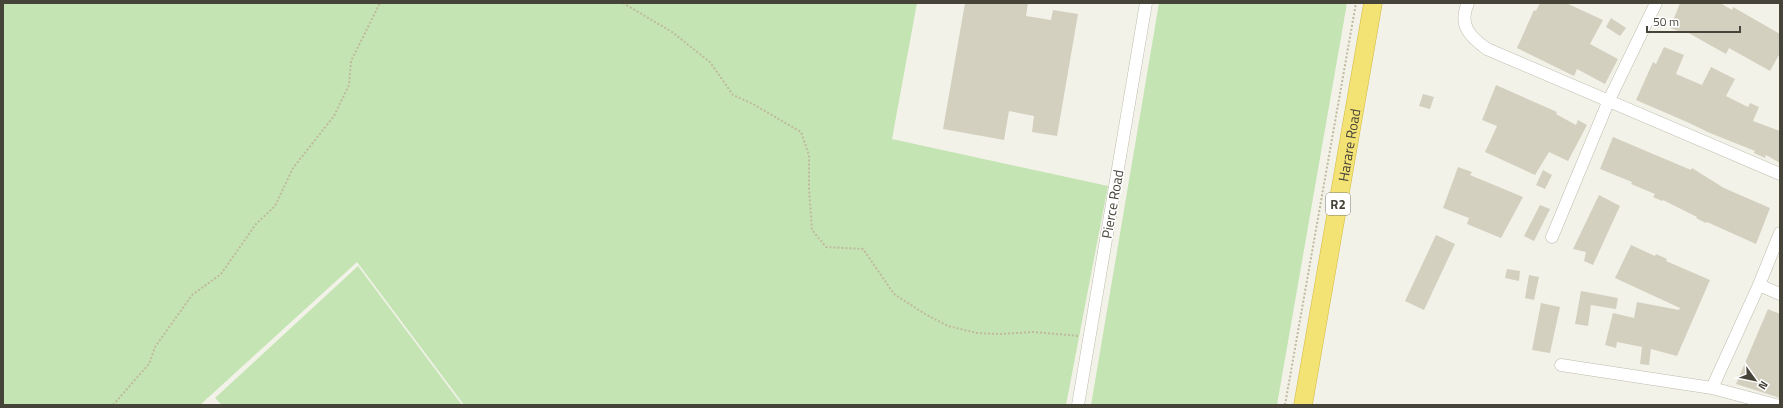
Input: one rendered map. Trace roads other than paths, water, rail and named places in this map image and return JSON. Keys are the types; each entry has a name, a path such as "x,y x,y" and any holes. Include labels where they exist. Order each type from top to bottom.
{"highway":[{"name":"Harare Road","path":"1303,405 1373,3"}],"lane":[{"name":"Pierce Road","path":"1078,405 1146,3"},
{"path":"1468,3 1463,21 1467,32 1487,49 1780,174"},
{"path":"1552,237 1609,100 1656,3"},
{"path":"1712,388 1759,286 1780,232"},
{"path":"1759,286 1780,294"},
{"path":"1561,365 1712,388 1776,405"}]}
